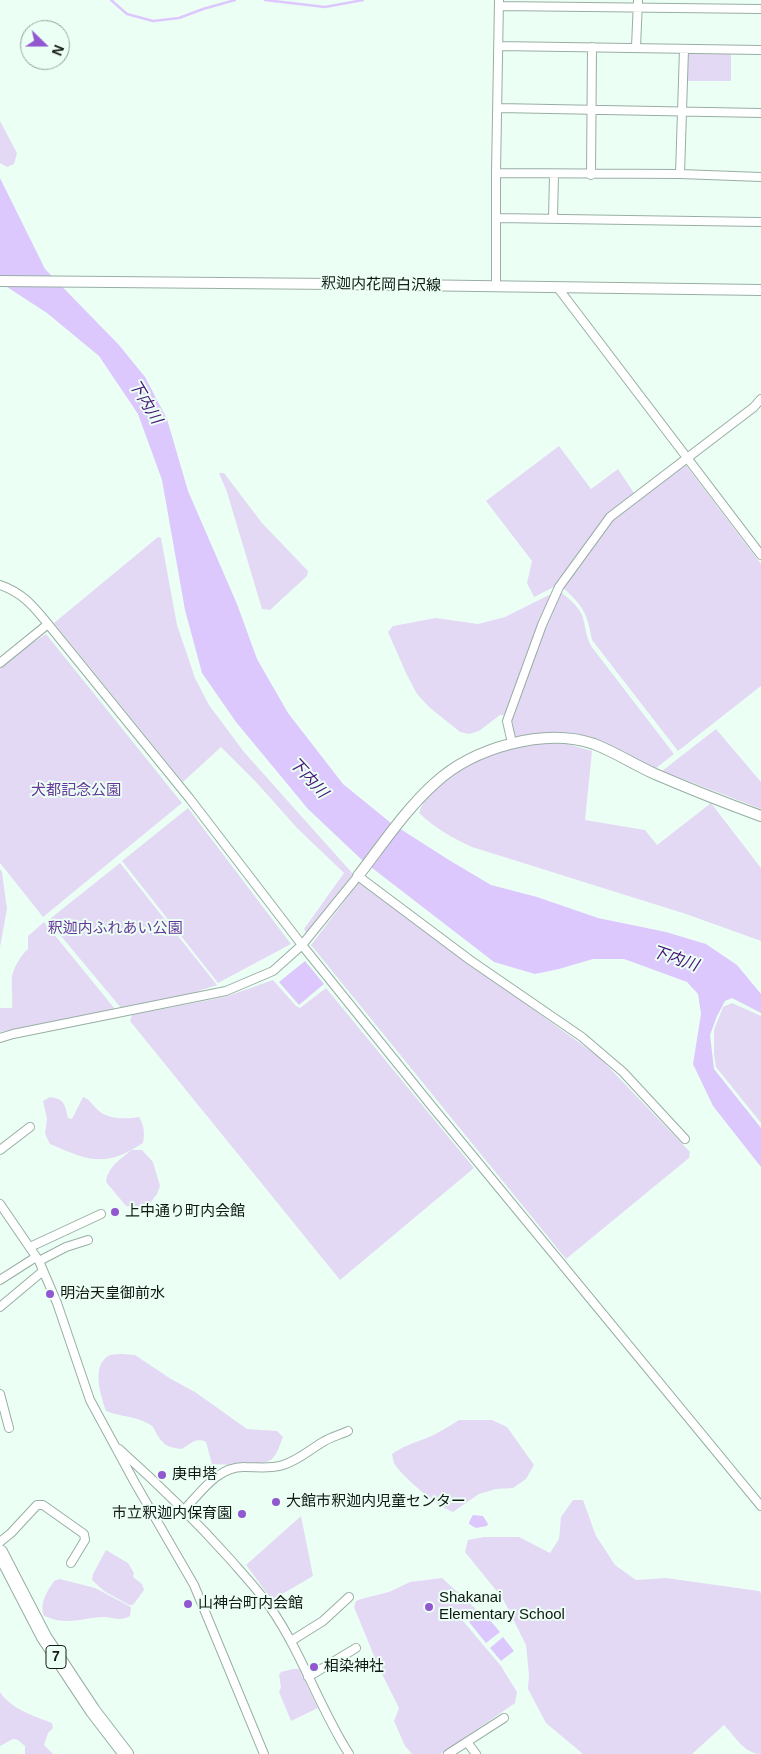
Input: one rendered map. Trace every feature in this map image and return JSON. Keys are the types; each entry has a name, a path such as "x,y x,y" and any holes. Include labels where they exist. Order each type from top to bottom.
{"highway":[{"name":"7","path":"0,1552 44,1637 92,1711 126,1754"}],"main road":[{"name":"釈迦内花岡白沢線","path":"0,281 761,290"},
{"path":"358,876 407,814 436,782 472,757 512,743 554,738 594,744 679,784 761,816"}],"street":[{"path":"496,287 499,3 638,4 761,9"},
{"path":"636,47 638,4"},
{"path":"499,46 761,50"},
{"path":"591,175 592,47"},
{"path":"680,174 684,49"},
{"path":"498,108 761,113"},
{"path":"496,173 680,174 761,177"},
{"path":"553,219 554,174"},
{"path":"496,218 761,222"},
{"path":"558,288 761,555"},
{"path":"512,743 507,721 542,625 559,587 610,516 761,399"},
{"path":"0,585 15,590 30,602 190,799 302,945 430,1104 761,1506"},
{"path":"0,662 48,624"},
{"path":"0,1038 226,991 273,971 302,945 358,876 470,960 582,1036 623,1072 685,1139"},
{"path":"0,1150 30,1127"},
{"path":"0,1204 38,1259 57,1303 90,1400 194,1585 264,1754"},
{"path":"30,1247 101,1214"},
{"path":"0,1280 38,1259 88,1240"},
{"path":"0,1307 43,1271"},
{"path":"0,1394 9,1428"},
{"path":"184,1510 218,1474 230,1468 281,1466 299,1460 323,1441 348,1431"},
{"path":"115,1446 184,1510 252,1584 270,1607 291,1641 332,1728 349,1754"},
{"path":"0,1542 37,1505 43,1505 84,1534 85,1540 71,1563"},
{"path":"291,1641 323,1621 349,1597"},
{"path":"308,1677 356,1648"},
{"path":"448,1754 504,1718"},
{"path":"467,1742 476,1754"}],"green space":[{"path":"689,52 731,53 731,81 686,81 686,55"},
{"path":"0,121 17,153 14,164 7,167 0,163"},
{"path":"559,446 591,489 618,469 634,493 609,514 558,585 534,597 527,583 532,561 486,501"},
{"path":"685,464 761,564 761,686 678,751 592,640 583,610 575,599 562,587 613,519"},
{"path":"219,473 224,473 262,523 308,571 307,576 270,610 262,609 227,492"},
{"path":"158,537 161,538 177,625 195,678 209,705 244,752 353,874 306,933 304,929 344,873 297,828 256,782 221,747 183,782 54,623"},
{"path":"560,591 580,612 591,646 674,754 655,769 614,747 581,735 556,732 515,737 511,720"},
{"path":"551,594 506,715 500,715 479,731 469,734 460,732 429,707 417,694 388,632 393,626 436,618 478,624 505,617"},
{"name":"犬都記念公園","path":"46,634 182,803 43,917 0,863 0,665"},
{"path":"716,729 761,782 761,809 662,771"},
{"path":"540,743 567,744 592,751 585,820 645,830 657,845 711,803 761,868 761,941 686,914 472,847 444,832 419,813 432,792 468,766 509,749"},
{"path":"188,808 291,944 218,983 122,861"},
{"name":"釈迦内ふれあい公園","path":"120,863 217,985 180,997 121,1008 51,924 51,918"},
{"path":"0,869 7,909 0,947"},
{"path":"360,881 599,1057 690,1152 689,1158 566,1259 311,945"},
{"path":"44,922 115,1009 110,1012 0,1032 0,1008 12,1008 12,976 14,969 28,949 28,936"},
{"path":"273,980 300,1008 326,988 474,1168 340,1280 130,1021 132,1015 225,997"},
{"path":"732,1003 761,1016 761,1123 716,1067 714,1030 723,1007"},
{"path":"50,1097 59,1099 64,1103 68,1118 72,1119 83,1097 108,1116 139,1117 144,1129 143,1143 130,1151 107,1159 87,1158 50,1144 45,1134 47,1119 43,1101"},
{"path":"132,1150 142,1150 153,1162 160,1186 150,1203 136,1208 126,1206 106,1182 112,1168"},
{"path":"110,1355 135,1355 171,1379 195,1392 247,1429 277,1431 283,1437 276,1454 268,1462 244,1465 212,1464 206,1442 200,1440 182,1449 169,1446 161,1441 147,1423 106,1411 100,1389 100,1366"},
{"path":"459,1420 492,1420 507,1427 534,1465 526,1479 513,1488 496,1489 479,1494 453,1512 431,1499 406,1478 395,1465 392,1454 438,1433"},
{"path":"573,1500 583,1500 596,1536 615,1565 636,1580 666,1578 759,1591 761,1593 761,1754 745,1748 724,1725 692,1754 583,1754 546,1723 528,1689 529,1675 526,1645 503,1599 465,1552 468,1540 484,1537 519,1537 550,1553 559,1539 561,1517"},
{"path":"301,1516 313,1576 272,1600 246,1565"},
{"path":"106,1550 128,1563 134,1573 133,1577 142,1584 144,1590 133,1605 129,1605 104,1591 92,1580 93,1574"},
{"path":"442,1578 476,1609 463,1621 501,1666 517,1692 515,1703 441,1754 412,1754 405,1746 394,1721 399,1708 379,1668 354,1607 356,1601 389,1592 410,1582"},
{"path":"60,1579 95,1588 131,1607 130,1616 120,1619 103,1617 60,1621 44,1616 42,1607 44,1598 54,1581"},
{"path":"299,1669 318,1708 291,1721 279,1692 281,1687 279,1675 281,1672"},
{"path":"0,1692 10,1703 31,1715 52,1723 53,1728 48,1733 44,1745 53,1754 25,1754 25,1746 18,1740 13,1739 0,1746"}],"water":[{"name":"下内川","path":"0,178 45,269 119,345 145,377 167,419 188,491 237,604 257,659 288,713 343,784 391,823 491,885 537,897 598,918 666,932 706,944 737,965 761,994 761,1013 732,998 725,1001 710,1035 714,1069 761,1128 761,1167 713,1106 693,1064 701,1014 698,994 687,982 624,959 593,959 535,974 494,962 363,861 308,809 236,722 202,673 185,610 162,480 138,414 99,356 47,313 7,287 0,276"},
{"path":"305,961 324,984 299,1005 279,982"},
{"path":"473,1515 483,1516 488,1524 487,1526 476,1528 469,1524"},
{"path":"482,1611 500,1632 486,1643 469,1622"},
{"path":"503,1637 514,1651 501,1661 490,1648"}],"waterway":[{"path":"111,0 127,14 153,21 179,18 235,0"},
{"path":"265,0 325,7 363,0"}],"place":[{"name":"上中通り町内会館","path":"115,1212"},
{"name":"明治天皇御前水","path":"50,1294"},
{"name":"庚申塔","path":"162,1475"},
{"name":"大館市釈迦内児童センター","path":"276,1502"},
{"name":"市立釈迦内保育園","path":"242,1514"},
{"name":"山神台町内会館","path":"188,1604"},
{"name":"Shakanai Elementary School","path":"429,1607"},
{"name":"相染神社","path":"314,1667"}]}
